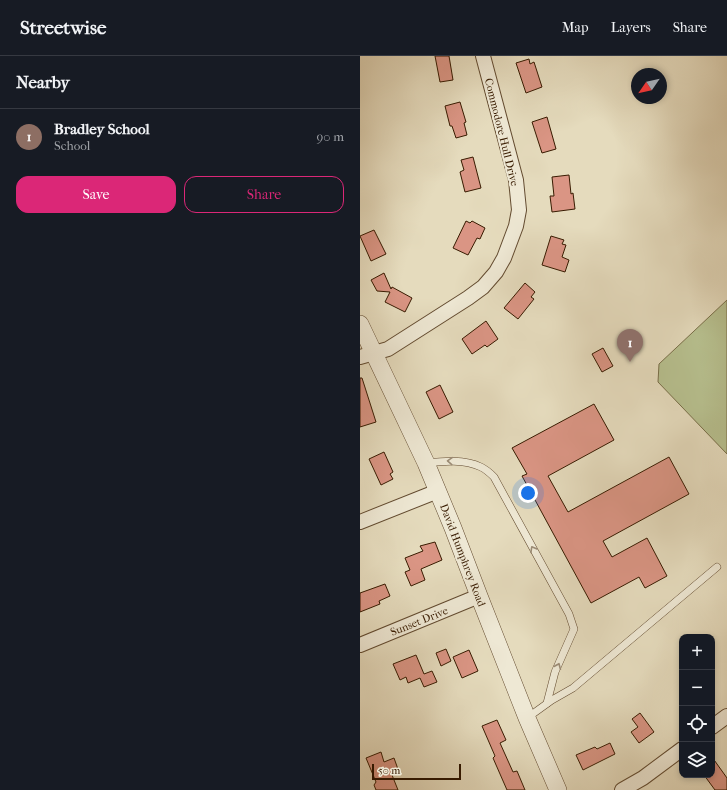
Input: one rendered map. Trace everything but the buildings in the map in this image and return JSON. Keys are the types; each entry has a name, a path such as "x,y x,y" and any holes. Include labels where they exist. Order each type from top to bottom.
{"street":[{"name":"Commodore Hull Drive","path":"367,354 388,349 468,298 483,286 496,272 504,258 516,226 519,210 516,180 483,56"},
{"name":"David Humphrey Road","path":"360,324 367,354 426,463 438,491 526,718 558,790"},
{"path":"360,522 438,491"},
{"name":"Sunset Drive","path":"360,645 479,596"},
{"path":"622,790 643,778 679,751"}],"lane":[{"path":"426,463 444,461 466,462 482,467 494,477 569,614 574,630 555,672 547,703"},
{"path":"526,718 547,703 573,688 717,567"}],"green space":[{"path":"727,300 727,454 658,382 659,364"}],"place":[{"name":"Bradley School","path":"630,362"}]}
